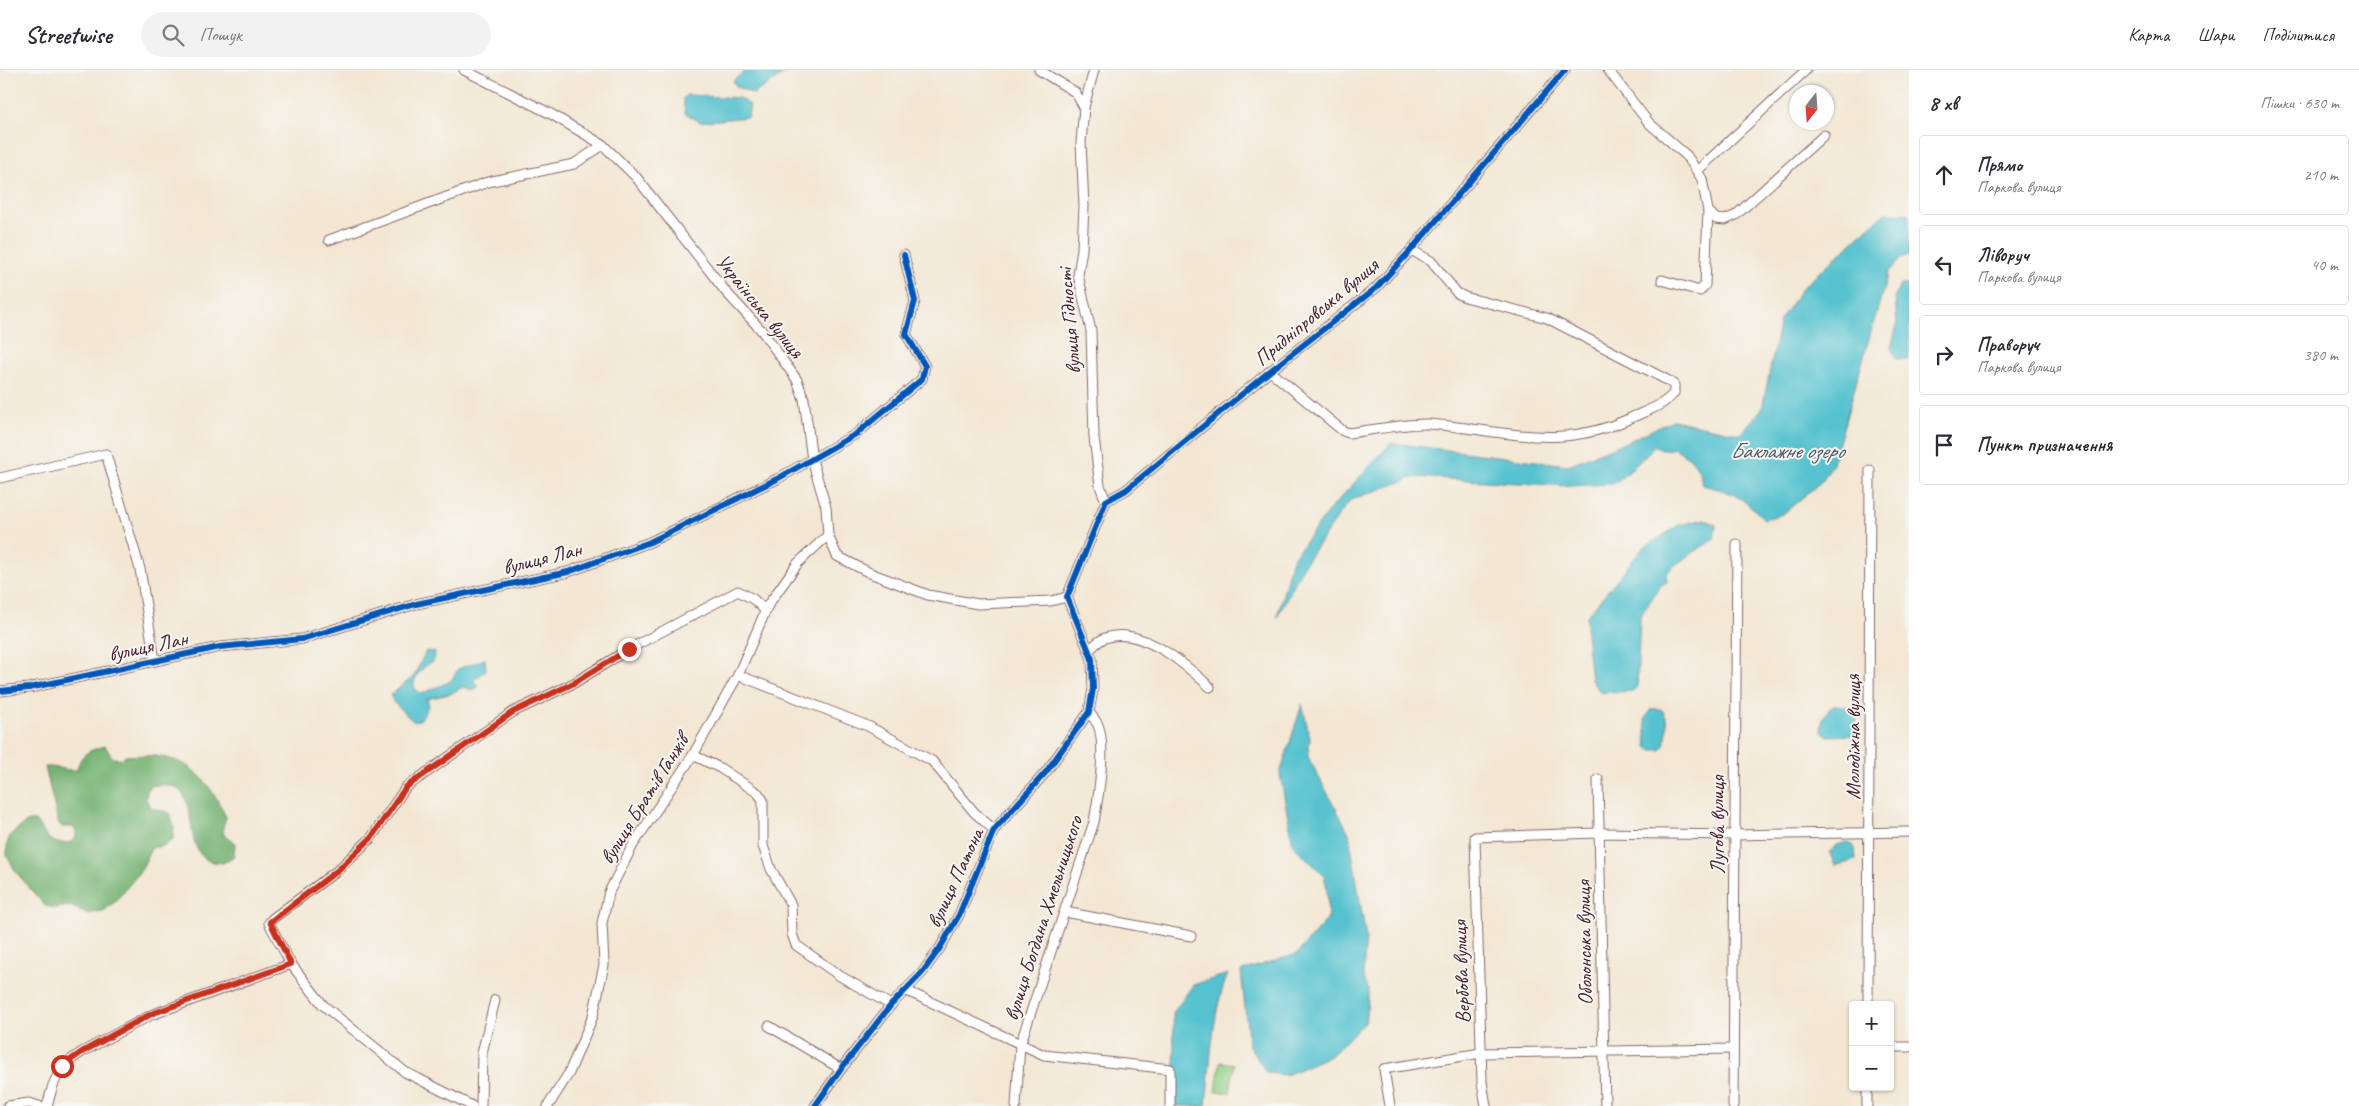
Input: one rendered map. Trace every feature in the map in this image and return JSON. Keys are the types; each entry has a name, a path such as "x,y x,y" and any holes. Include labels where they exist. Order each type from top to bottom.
{"street":[{"name":"Українська вулиця","path":"464,70 551,114 603,145 636,177 726,292 762,331 796,380 804,399 812,460 826,507 828,534 838,556 870,574 928,595 978,604 1051,601 1067,597"},
{"path":"1039,70 1075,92 1084,107"},
{"name":"вулиця Гідності","path":"1094,70 1084,107 1081,143 1084,206 1082,249 1078,276 1091,331 1094,437 1100,486 1106,501"},
{"name":"Придніпровська вулиця","path":"1106,501 1126,490 1270,371 1376,288 1411,250 1565,70"},
{"path":"1608,70 1649,123 1687,156 1702,179 1708,211 1705,285 1700,291 1662,280"},
{"path":"1697,171 1806,70"},
{"path":"1708,211 1716,218 1725,220 1736,215 1824,135"},
{"path":"329,240 488,182 574,164 603,145"},
{"path":"1270,371 1343,431 1349,433 1427,424 1512,435 1566,437 1619,424 1667,401 1674,393 1674,385 1668,380 1547,318 1465,297 1457,292 1431,261 1411,250"},
{"name":"вулиця Лан","path":"0,691 29,688 220,647 302,639 416,604 568,572 650,542 777,479 856,434 922,379 925,366 906,334 915,301 904,255"},
{"path":"0,478 106,454 140,570 155,660"},
{"name":"Молодіжна вулиця","path":"1868,1001 1870,470"},
{"path":"1089,712 1094,674 1089,650 1067,597 1106,501"},
{"name":"вулиця Братів Ганжів","path":"548,1106 569,1073 593,1016 604,965 602,923 609,892 633,845 693,755 738,674 766,611 798,562 828,534"},
{"name":"Лугова вулиця","path":"1733,1106 1737,544"},
{"path":"472,1106 404,1072 323,1005 291,964 270,922 338,870 371,838 406,787 513,712 574,683 629,649 738,591 753,599 766,611"},
{"path":"1089,650 1104,638 1124,636 1148,642 1173,655 1210,687"},
{"path":"738,674 868,726 932,761 974,812 994,830"},
{"name":"вулиця Патона","path":"815,1106 890,1005 922,973 940,948 959,915 994,830 1046,772 1089,712"},
{"name":"вулиця Богдана Хмельницького","path":"1016,1106 1020,1045 1088,844 1098,798 1101,750 1098,726 1089,712"},
{"path":"693,755 720,768 758,793 763,800 763,846 771,869 791,906 792,934 796,945 840,976 890,1005"},
{"name":"Оболонська вулиця","path":"1598,779 1605,1106"},
{"path":"1599,833 1734,835 1909,832"},
{"name":"Вербова вулиця","path":"1486,1106 1482,1082 1475,837 1599,833"},
{"path":"1065,912 1190,936"},
{"path":"47,1106 53,1085 62,1066 82,1052 151,1014 291,964"},
{"path":"905,990 1044,1055 1170,1069 1170,1106"},
{"path":"481,1106 482,1053 495,1000"},
{"path":"769,1026 841,1069"},
{"path":"1894,1047 1909,1047"},
{"path":"1390,1106 1384,1069 1481,1054 1604,1050 1733,1049"},
{"path":"1867,1091 1867,1106"},
{"path":"8,1106 29,1103 40,1106"}],"green space":[{"path":"105,746 113,758 122,759 124,756 143,755 160,757 175,760 198,774 208,785 226,817 223,827 224,835 235,843 234,856 223,863 205,859 196,845 192,833 185,797 178,789 167,785 151,786 147,791 146,800 152,808 170,813 174,827 173,839 166,845 151,848 142,869 116,901 104,911 88,914 70,906 55,908 45,906 16,872 7,856 7,844 10,835 28,821 35,821 53,841 57,843 71,842 76,837 76,831 73,827 62,827 58,822 45,767 77,770 78,764 86,753"},
{"path":"1220,1062 1234,1064 1230,1093 1216,1091"}],"water":[{"path":"746,70 790,70 753,94 737,87 733,81"},
{"path":"687,95 739,98 750,105 748,117 700,122 685,113 683,98"},
{"name":"Баклажне озеро","path":"1885,213 1909,214 1909,255 1901,258 1888,273 1833,463 1822,481 1783,514 1764,519 1736,496 1702,485 1700,472 1691,459 1675,448 1665,450 1655,446 1629,472 1613,484 1570,486 1415,477 1350,500 1305,563 1277,617 1292,559 1332,507 1391,443 1568,465 1624,443 1673,420 1740,434 1762,409 1780,320 1803,287"},
{"path":"1900,285 1909,285 1909,359 1897,359 1891,348 1897,325 1895,297"},
{"path":"1705,519 1716,525 1714,539 1675,565 1666,574 1667,582 1661,585 1640,616 1637,687 1633,691 1601,693 1591,680 1586,633 1587,616 1642,549 1679,525"},
{"path":"426,651 435,652 433,661 415,679 414,687 421,694 451,681 458,669 485,659 486,670 473,681 479,686 473,690 463,687 450,694 427,699 429,705 421,719 414,722 393,702 391,695 414,676"},
{"path":"1302,704 1310,738 1308,757 1349,833 1366,938 1363,975 1369,992 1365,1022 1332,1055 1286,1075 1267,1073 1249,1046 1241,971 1297,954 1328,918 1327,888 1324,876 1293,845 1280,774"},
{"path":"1836,705 1854,708 1857,720 1853,735 1828,736 1821,731 1824,715"},
{"path":"1652,709 1661,709 1666,717 1666,735 1661,750 1650,750 1647,747 1645,719"},
{"path":"1848,842 1855,848 1856,860 1835,866 1830,853 1837,845"},
{"path":"1228,974 1222,990 1215,1022 1206,1106 1176,1106 1173,1013 1193,985"}],"cycle path":[{"path":"815,1106 891,1005 922,973 940,948 959,915 994,830 1046,772 1089,712 1093,689 1092,659 1067,597 1106,501 1126,490 1270,371 1376,288 1411,250 1565,70"},
{"path":"0,691 29,688 220,647 302,639 416,604 568,572 650,542 777,479 856,434 922,379 925,366 906,334 915,301 904,255"}],"route":[{"path":"62,1066 82,1052 151,1014 291,964 270,922 338,870 371,838 406,787 513,712 574,683 629,649"}]}
